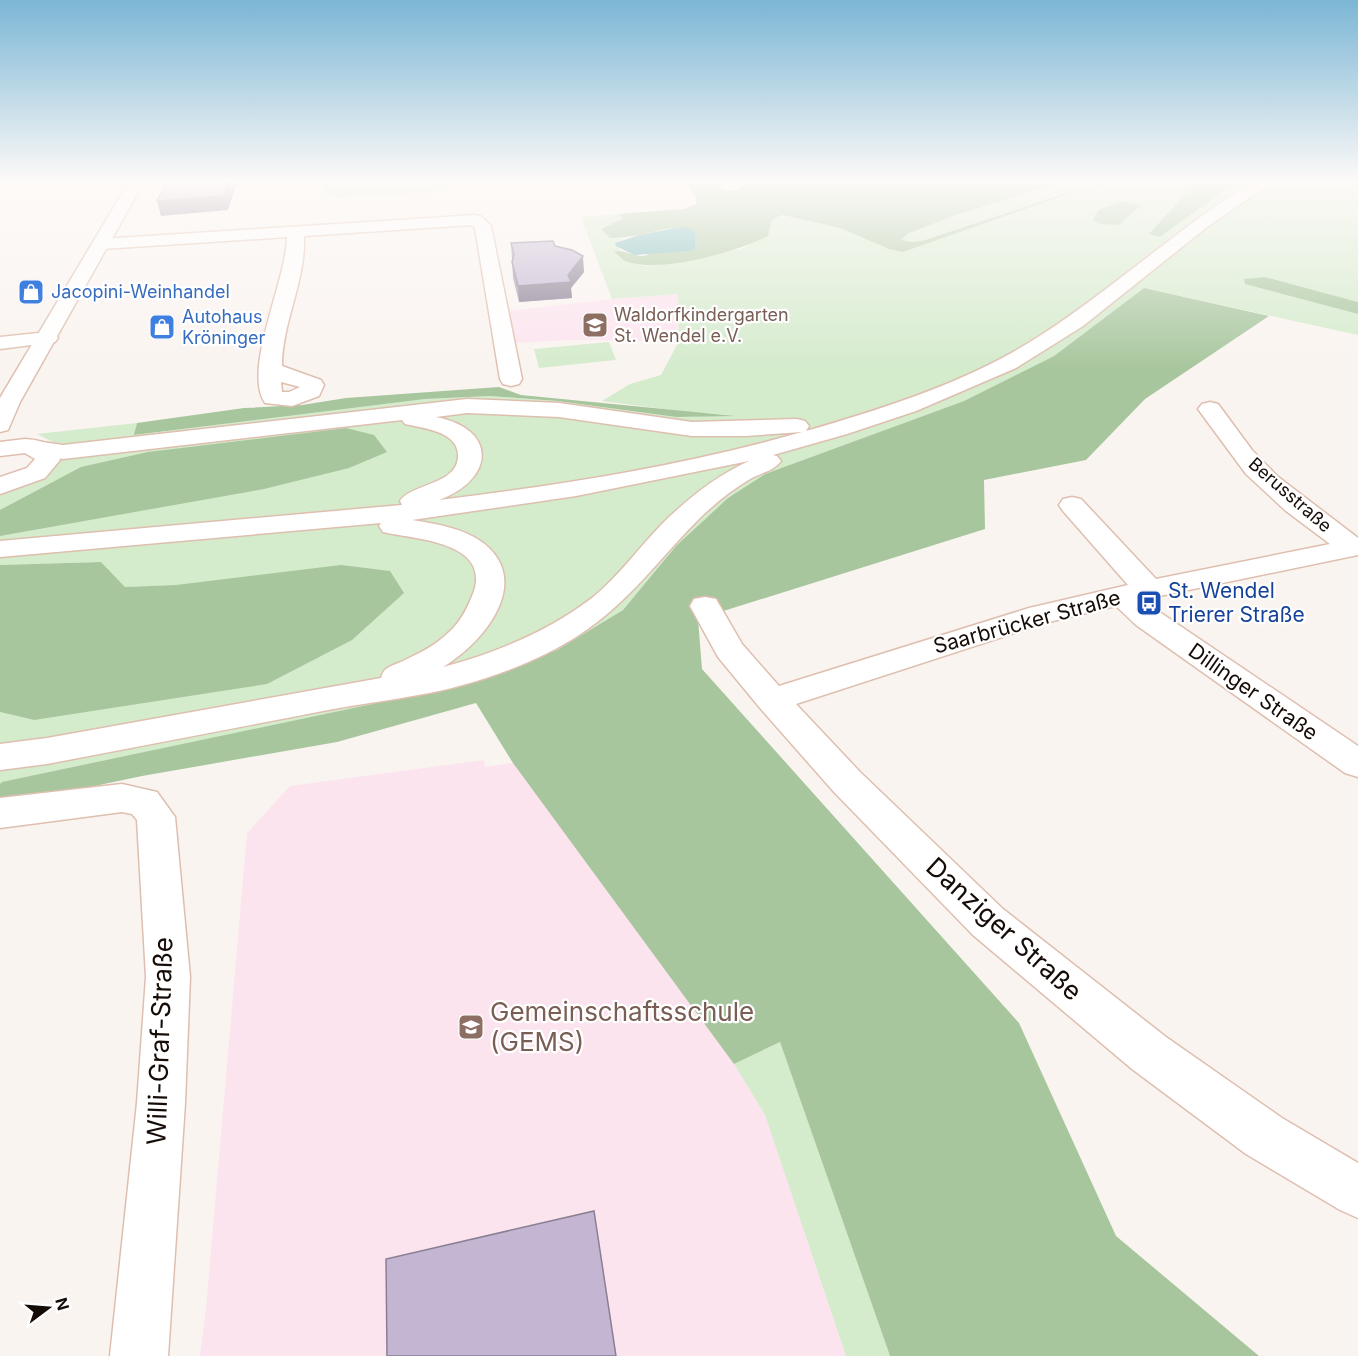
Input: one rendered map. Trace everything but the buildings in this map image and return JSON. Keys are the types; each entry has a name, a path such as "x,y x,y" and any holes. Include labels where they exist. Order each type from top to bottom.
{"main road":[{"path":"0,425 9,402 102,244 113,243"},
{"path":"271,369 274,329 284,303 296,243"},
{"path":"485,243 511,379"},
{"path":"0,549 320,521 548,494 670,472 803,439 867,421 970,381 1009,363 1057,336 1105,302 1176,243"},
{"path":"0,343 48,338"},
{"path":"0,449 27,446 43,458 64,459 110,447 466,406 559,410 692,429 746,429 867,421"},
{"name":"Berusstraße","path":"1210,409 1243,455 1349,556"},
{"path":"320,521 438,494 457,481 469,465 473,453 468,442 456,431 438,423 384,416"},
{"path":"0,757 47,751 362,692 420,684 480,668 526,650 567,628 603,604 706,498 741,474 803,439"},
{"path":"0,486 26,478 43,458"},
{"name":"Dillinger Straße","path":"1072,505 1120,560 1147,618 1358,764"},
{"path":"320,521 408,527 441,532 459,539 477,551 487,566 490,584 487,599 475,623 455,644 416,669 362,692"},
{"name":"Saarbrücker Straße","path":"772,700 989,630 1136,592 1349,556"},
{"name":"Danziger Straße","path":"705,606 729,650 772,700 847,782 987,922 1149,1053 1264,1136 1358,1192"},
{"path":"0,766 47,751"},
{"name":"Willi-Graf-Straße","path":"0,813 122,798 144,802 156,817 168,977 161,1103 139,1356"}],"shaded area":[{"name":"Waldorfkindergarten St. Wendel e.V.","path":"678,294 679,341 568,340 514,343 508,311"},
{"name":"Gemeinschaftsschule (GEMS)","path":"484,760 485,767 513,763 590,828 765,1115 846,1356 200,1356 247,833 290,786"}],"green space":[{"path":"591,243 615,243 621,250 615,251 644,266 687,261 745,248 750,243 876,243 889,249 911,249 928,243 1358,243 1358,302 1265,277 1244,280 1245,284 1358,314 1358,335 1144,288 1054,356 964,401 765,474 728,498 676,546 623,610 557,650 467,684 0,784 0,712 34,720 176,585 125,587 101,562 0,565 0,493 59,445 37,434 137,423 135,435 425,399 490,396 557,401 676,417 731,415 686,412 602,401 630,384 661,375 679,341 678,294 612,299"},
{"path":"666,243 750,243 699,259 660,265 628,262 614,251 643,256"},
{"path":"876,243 928,243 903,252"},
{"path":"1265,277 1358,302 1358,314 1245,284 1244,279"},
{"path":"1144,288 1269,316 1145,399 1086,460 984,480 985,529 698,619 702,669 1019,1023 1116,1236 1259,1356 890,1356 780,1042 734,1064 513,763 476,703 337,742 142,776 0,806 0,784 2,782 467,684 557,650 623,610 676,546 728,498 765,474 964,401 1054,356"},
{"path":"609,342 616,360 539,368 534,349"},
{"path":"499,387 521,395 735,416 676,417 557,401 490,396 425,399 134,435 137,423 244,408"},
{"path":"346,428 374,435 387,452 349,468 264,489 0,536 0,510 81,467 148,452"},
{"path":"101,562 125,587 176,585 341,565 390,571 404,593 352,640 267,684 34,720 0,712 0,565"},
{"path":"780,1042 890,1356 846,1356 765,1115 734,1064"}],"water":[{"path":"615,243 695,243 695,249 634,255 616,246"}],"place":[{"name":"Jacopini-Weinhandel","path":"31,292"},
{"name":"Waldorfkindergarten St. Wendel e.V.","path":"595,325"},
{"name":"Autohaus Kröninger","path":"162,327"},
{"name":"St. Wendel Trierer Straße","path":"1149,603"},
{"name":"Gemeinschaftsschule (GEMS)","path":"471,1027"}]}
